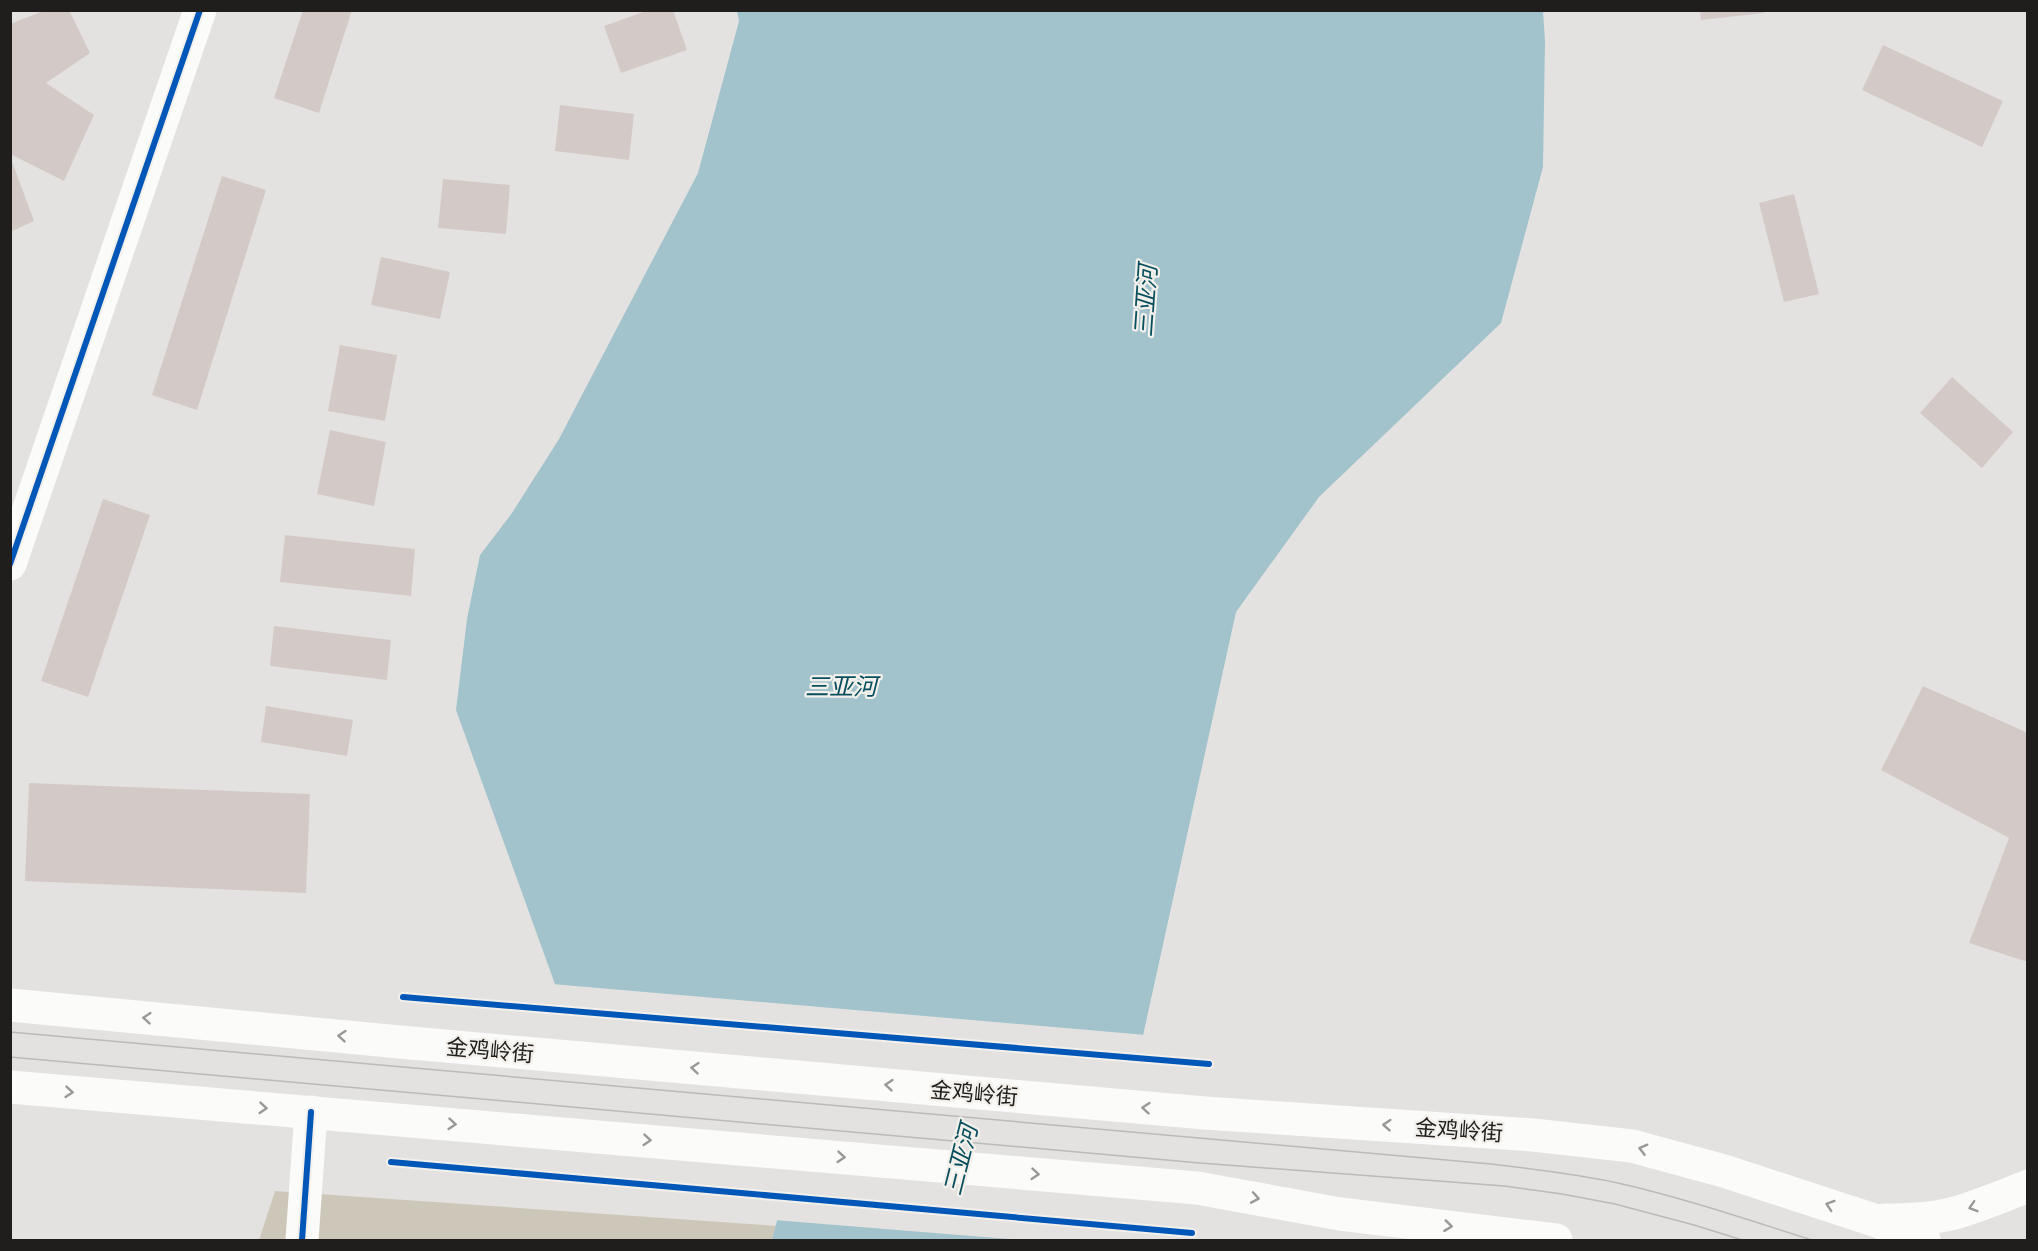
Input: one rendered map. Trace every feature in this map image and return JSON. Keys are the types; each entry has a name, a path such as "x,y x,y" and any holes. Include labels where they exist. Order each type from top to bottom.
{"main road":[{"path":"10,564 200,10"},
{"name":"金鸡岭街","path":"10,1005 1204,1113 1521,1134 1632,1146 1724,1171 1875,1220 1924,1240"},
{"path":"10,1087 1197,1188 1340,1214 1556,1240"},
{"path":"302,1240 311,1112"},
{"path":"1875,1220 1916,1220 1950,1214 2028,1186"}],"shaded area":[{"path":"275,1191 764,1225 949,1240 259,1240"}],"water":[{"name":"三亚河","path":"737,11 1543,11 1545,41 1543,167 1501,323 1319,497 1236,612 1101,1227 1090,1240 772,1240 780,1209 595,1095 456,710 467,619 480,555 512,513 559,439 698,173 739,21"}],"pier":[{"path":"552,984 1146,1035 1104,1229 1094,1240 1022,1240 774,1220 776,1211 593,1097"}],"building":[{"path":"46,10 69,10 90,53 46,83 94,115 64,181 10,154 10,24"},
{"path":"303,10 352,10 319,113 274,98"},
{"path":"649,10 673,10 687,50 621,73 604,26"},
{"path":"1700,10 1764,10 1764,13 1701,20"},
{"path":"1883,45 2003,101 1982,147 1862,90"},
{"path":"560,105 634,114 629,160 555,151"},
{"path":"10,156 34,221 10,232"},
{"path":"222,176 266,190 197,410 152,395"},
{"path":"443,179 510,185 506,234 438,228"},
{"path":"1794,194 1819,294 1784,302 1759,203"},
{"path":"381,257 450,272 440,319 371,305"},
{"path":"340,345 397,355 385,421 328,411"},
{"path":"1952,377 2013,432 1982,468 1920,413"},
{"path":"330,430 386,442 374,506 317,494"},
{"path":"103,499 150,515 88,697 41,681"},
{"path":"285,535 415,549 411,596 280,582"},
{"path":"274,626 391,640 387,680 270,666"},
{"path":"1923,686 2028,733 2028,962 1969,943 2009,838 1881,770"},
{"path":"266,706 353,720 347,756 261,742"},
{"path":"29,783 310,794 306,893 25,881"}],"tram line":[{"path":"10,1032 1491,1164 1571,1174 1618,1183 1692,1202 1812,1240"},
{"path":"10,1057 1200,1163 1504,1186 1615,1204 1742,1240"}],"cycle path":[{"path":"10,564 200,10"},
{"path":"403,997 1209,1064"},
{"path":"302,1240 311,1112"},
{"path":"391,1162 1192,1233"}]}
